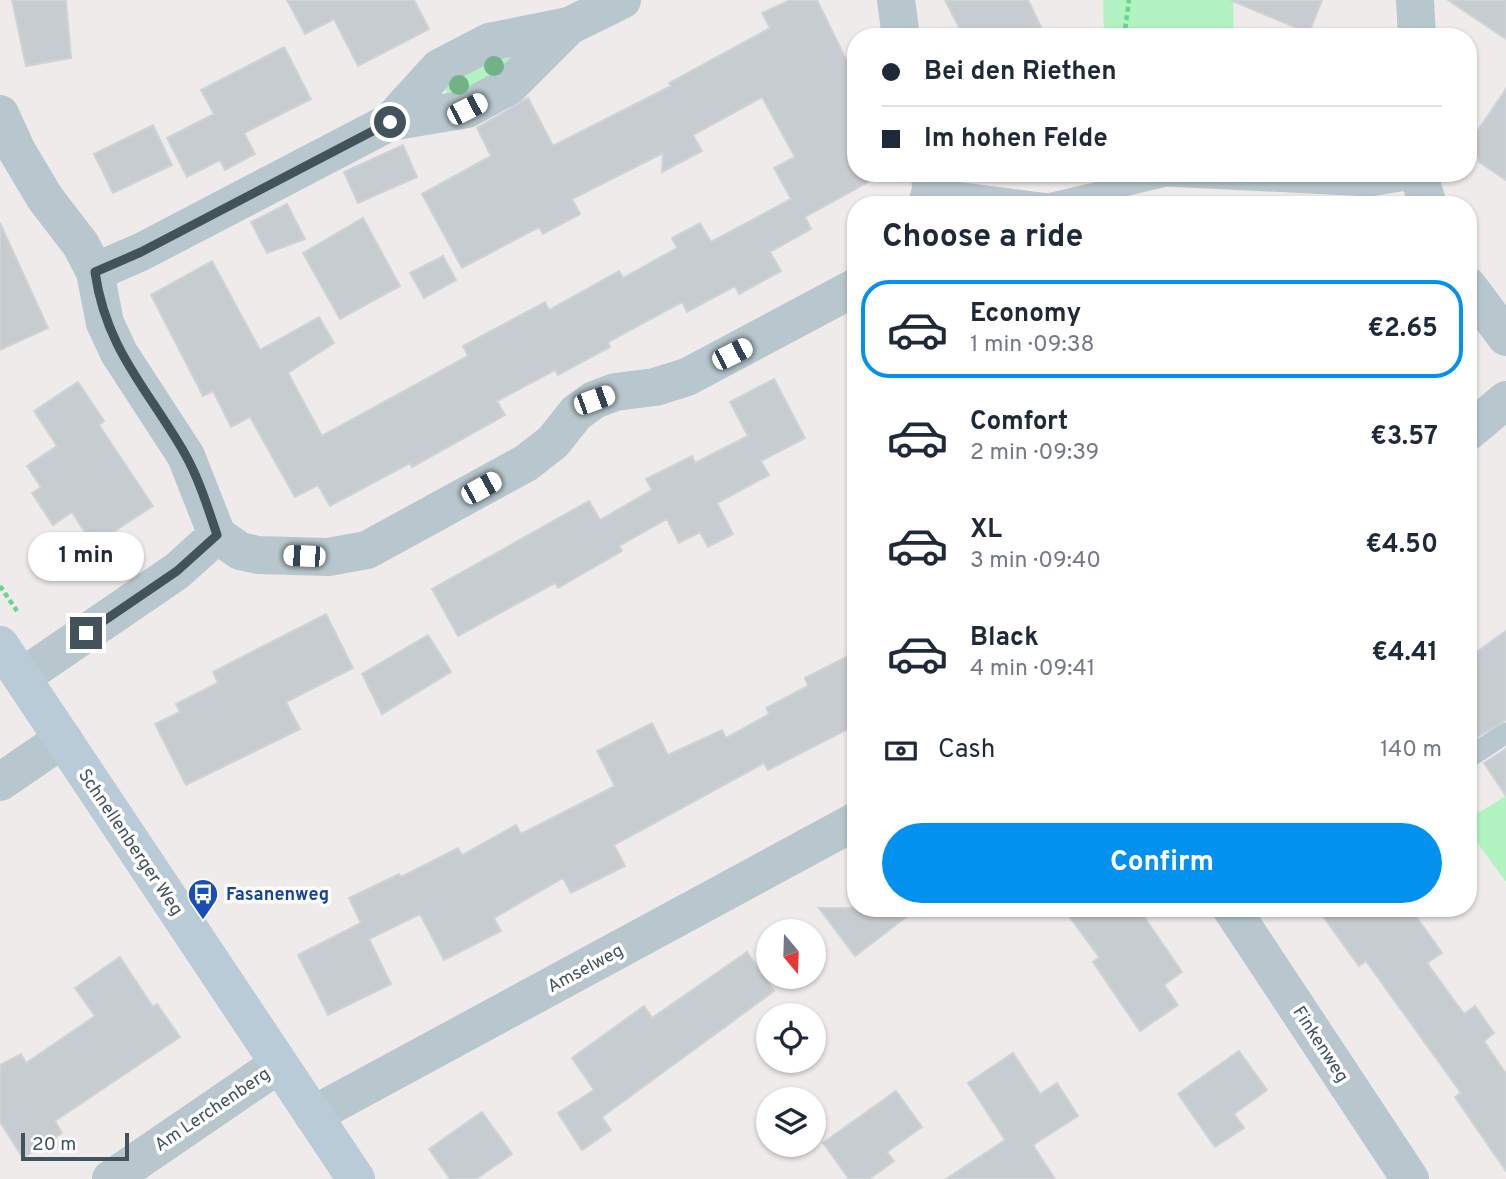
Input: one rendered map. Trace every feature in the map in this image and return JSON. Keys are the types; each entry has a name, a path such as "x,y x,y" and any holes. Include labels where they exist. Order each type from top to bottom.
{"street":[{"path":"95,272 141,252 390,122 454,112 499,92 520,78 569,26 622,0"},
{"path":"896,0 900,28"},
{"path":"1415,0 1417,28"},
{"path":"0,114 17,151 45,198 82,245 95,272 105,323 186,456 217,535 240,551 258,555 328,557 367,550 526,463 553,443 576,413 594,400 615,392 655,387 687,377 847,293"},
{"path":"1477,298 1506,337"},
{"path":"1477,424 1506,400"},
{"path":"22,677 177,571 217,535"},
{"name":"Schnellenberger Weg","path":"0,645 356,1179"},
{"path":"0,782 63,739"},
{"name":"Amselweg","path":"313,1115 847,826"},
{"name":"Finkenweg","path":"1237,917 1410,1179"},
{"name":"Am Lerchenberg","path":"111,1179 279,1064"}],"lane":[{"path":"1082,196 1141,182"},
{"path":"1289,182 1371,186 1422,185"},
{"path":"929,189 985,196"},
{"path":"1477,752 1506,733"}],"path":[{"path":"1125,28 1129,0"}],"green space":[{"path":"1103,0 1233,0 1234,28 1104,28"},
{"path":"493,52 511,57 513,68 451,98 446,92 445,83"},
{"path":"1506,796 1506,882 1477,842 1477,814"}],"building":[{"path":"12,0 66,0 71,58 26,66"},
{"path":"287,0 414,0 429,29 358,66 334,19 305,34"},
{"path":"790,0 817,0 847,62 847,182 868,182 805,217 811,229 770,252 781,271 739,294 735,286 687,312 682,302 608,342 610,347 558,375 555,370 497,401 505,415 412,467 410,463 330,506 318,485 295,497 250,417 231,427 213,391 203,396 151,295 212,261 260,350 319,317 334,343 288,373 322,436 468,356 463,346 545,302 549,310 619,271 623,278 677,248 672,238 700,223 711,242 791,199 774,168 795,157 762,97 693,135 702,151 662,172 663,153 572,199 580,214 543,234 539,227 462,268 422,194 491,156 477,128 528,98 553,146 671,86 669,83 770,28 762,13"},
{"path":"945,0 1028,0 1042,28 959,28"},
{"path":"1230,0 1322,0 1311,28 1297,28"},
{"path":"1448,0 1506,0 1506,39"},
{"path":"284,47 311,99 244,133 255,154 225,170 220,160 187,177 167,138 214,114 201,90"},
{"path":"1506,89 1506,180 1479,162 1477,132"},
{"path":"153,125 172,165 113,193 94,154"},
{"path":"403,145 417,177 358,203 344,172"},
{"path":"287,204 305,239 267,253 251,222"},
{"path":"363,218 400,286 340,319 303,253"},
{"path":"0,223 48,328 0,350"},
{"path":"443,256 456,280 424,298 410,273"},
{"path":"774,379 805,438 761,461 769,475 717,503 733,534 708,547 700,532 679,543 667,519 619,546 622,551 558,588 555,583 458,636 432,589 589,501 600,520 652,490 646,479 692,456 695,463 748,436 730,402"},
{"path":"78,382 104,421 99,425 153,506 93,545 72,512 53,525 32,493 41,487 27,466 57,446 34,411"},
{"path":"326,614 353,668 286,702 300,729 186,785 155,724 180,712 176,704 218,683 213,672"},
{"path":"1506,631 1506,720 1477,737 1477,652"},
{"path":"428,635 451,672 382,714 362,674"},
{"path":"847,657 847,730 768,770 764,763 614,845 625,866 571,893 563,878 494,918 501,931 444,960 420,914 369,939 391,984 328,1015 298,955 361,923 349,898 399,874 401,877 458,848 462,855 516,825 521,834 615,786 597,751 652,723 668,755 722,730 726,738 769,714 766,708 808,686 805,678"},
{"path":"1506,749 1506,796 1484,763"},
{"path":"819,908 847,908 847,917 906,917 855,956"},
{"path":"1070,917 1144,917 1182,972 1164,985 1178,1005 1140,1031 1093,962 1099,957"},
{"path":"1324,917 1416,917 1442,953 1427,963 1464,1014 1475,1006 1494,1033 1484,1041 1506,1074 1506,1171 1455,1097 1461,1093 1366,961 1359,966"},
{"path":"747,952 756,965 756,989 774,991 602,1117 611,1130 582,1150 558,1113 594,1090 572,1058 644,1006 652,1018"},
{"path":"120,957 153,1007 157,1004 180,1037 55,1121 62,1133 23,1158 0,1122 0,1065 21,1054 26,1063 95,1016 75,988"},
{"path":"1239,1051 1267,1090 1234,1114 1244,1128 1215,1147 1178,1094"},
{"path":"1013,1053 1040,1094 1057,1083 1078,1116 1033,1145 1055,1179 946,1179 1005,1140 968,1083"},
{"path":"896,1091 922,1127 887,1152 894,1161 869,1179 849,1179 826,1147 826,1141"},
{"path":"482,1112 512,1154 476,1179 450,1179 429,1149"}],"place":[{"name":"Fasanenweg","path":"203,921"}],"route":[{"path":"86,633 177,571 217,535 186,456 120,353 105,323 95,272 141,252 390,122"}]}
